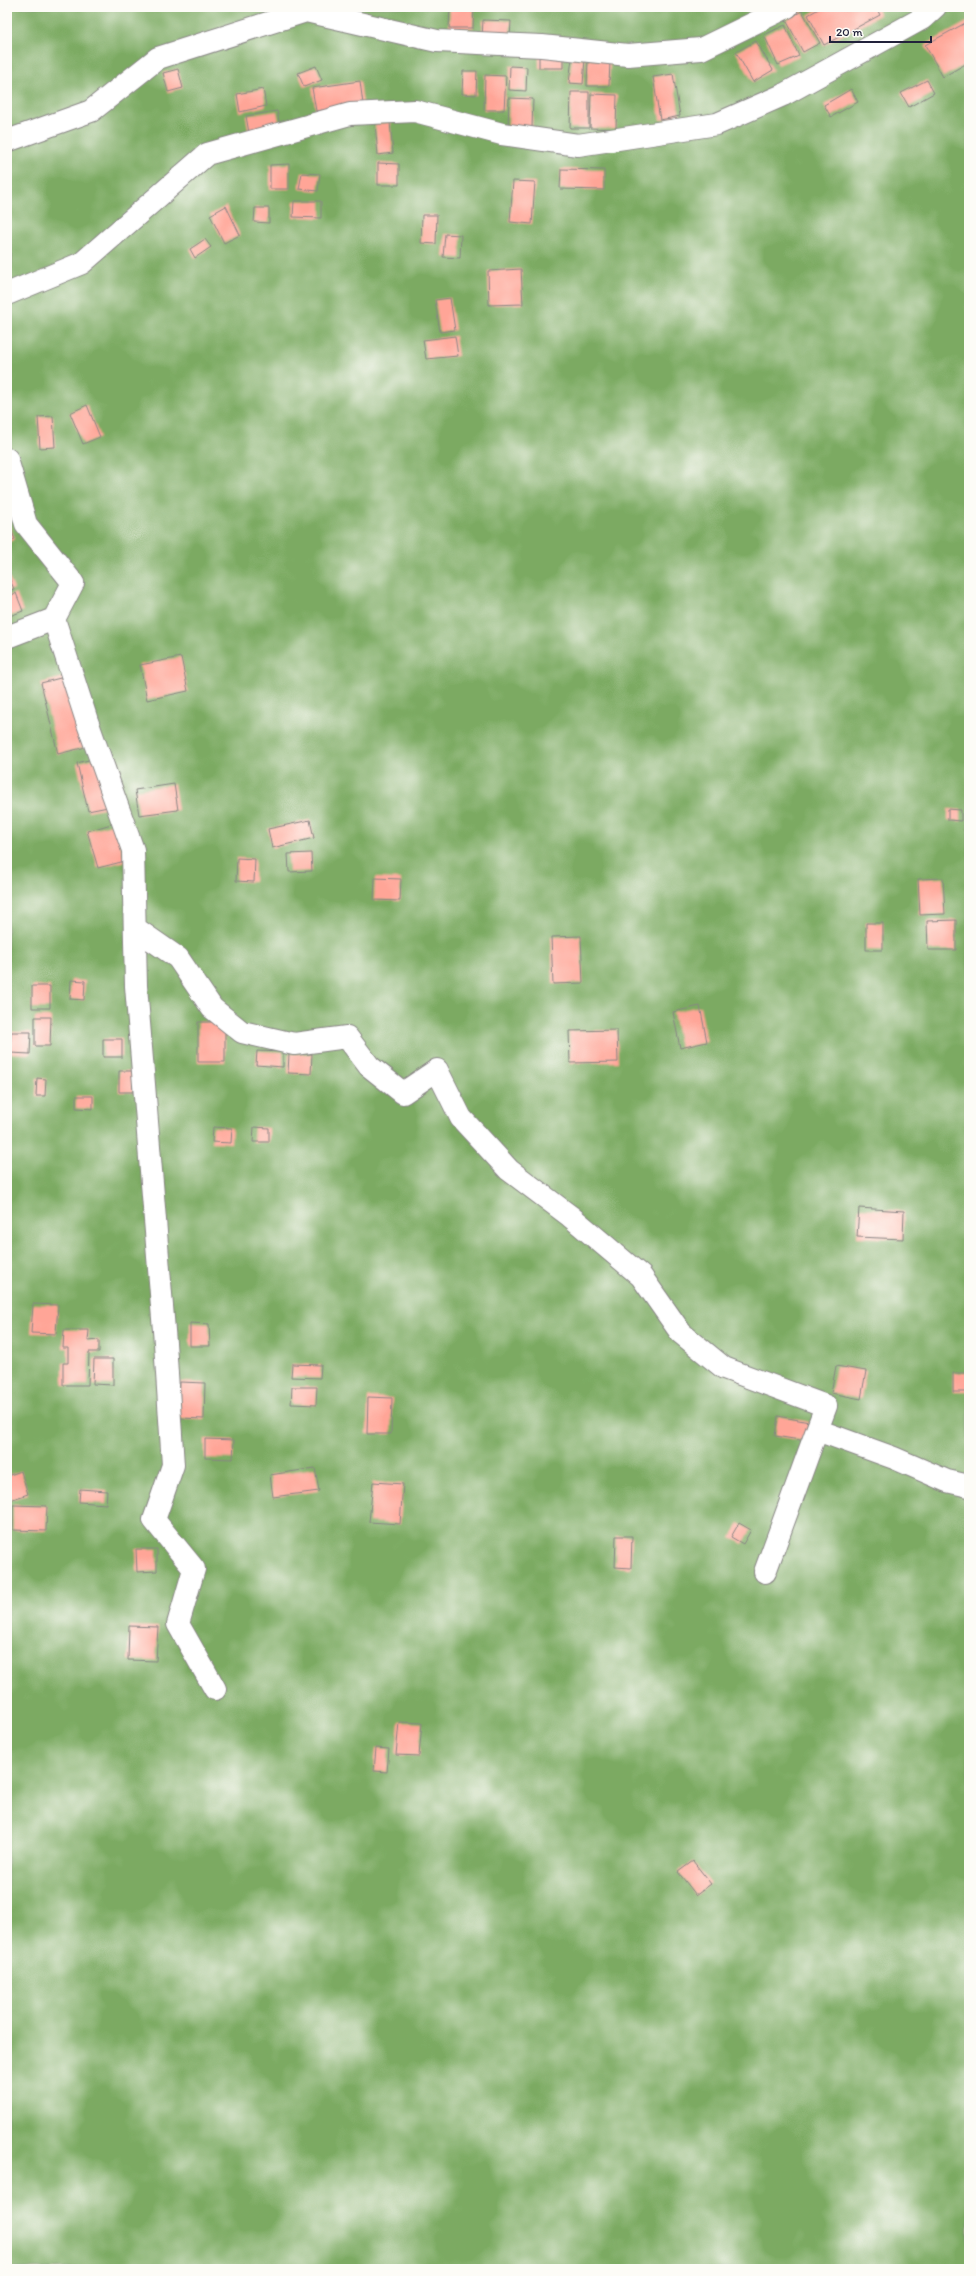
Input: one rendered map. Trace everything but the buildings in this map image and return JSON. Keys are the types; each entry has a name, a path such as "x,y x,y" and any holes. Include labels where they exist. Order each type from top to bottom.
{"street":[{"path":"7,141 91,111 158,58 306,11 438,41 542,46 628,55 701,49 787,7"},
{"path":"7,294 82,264 207,154 350,114 415,111 502,134 578,145 717,124 783,95 923,18 935,7"},
{"path":"7,459 26,524 73,584 54,619 7,636"},
{"path":"54,619 87,721 133,850 136,986 166,1343 173,1465 154,1520 194,1569 178,1624 215,1689"},
{"path":"135,928 178,958 212,1008 242,1032 294,1044 347,1036 369,1066 403,1093 437,1070 461,1118 504,1165 570,1216 641,1276 681,1333 724,1368 826,1406 765,1572"},
{"path":"817,1430 894,1458 947,1481 969,1486"}],"green space":[{"path":"7,7 969,7 969,2269 7,2269"}]}
